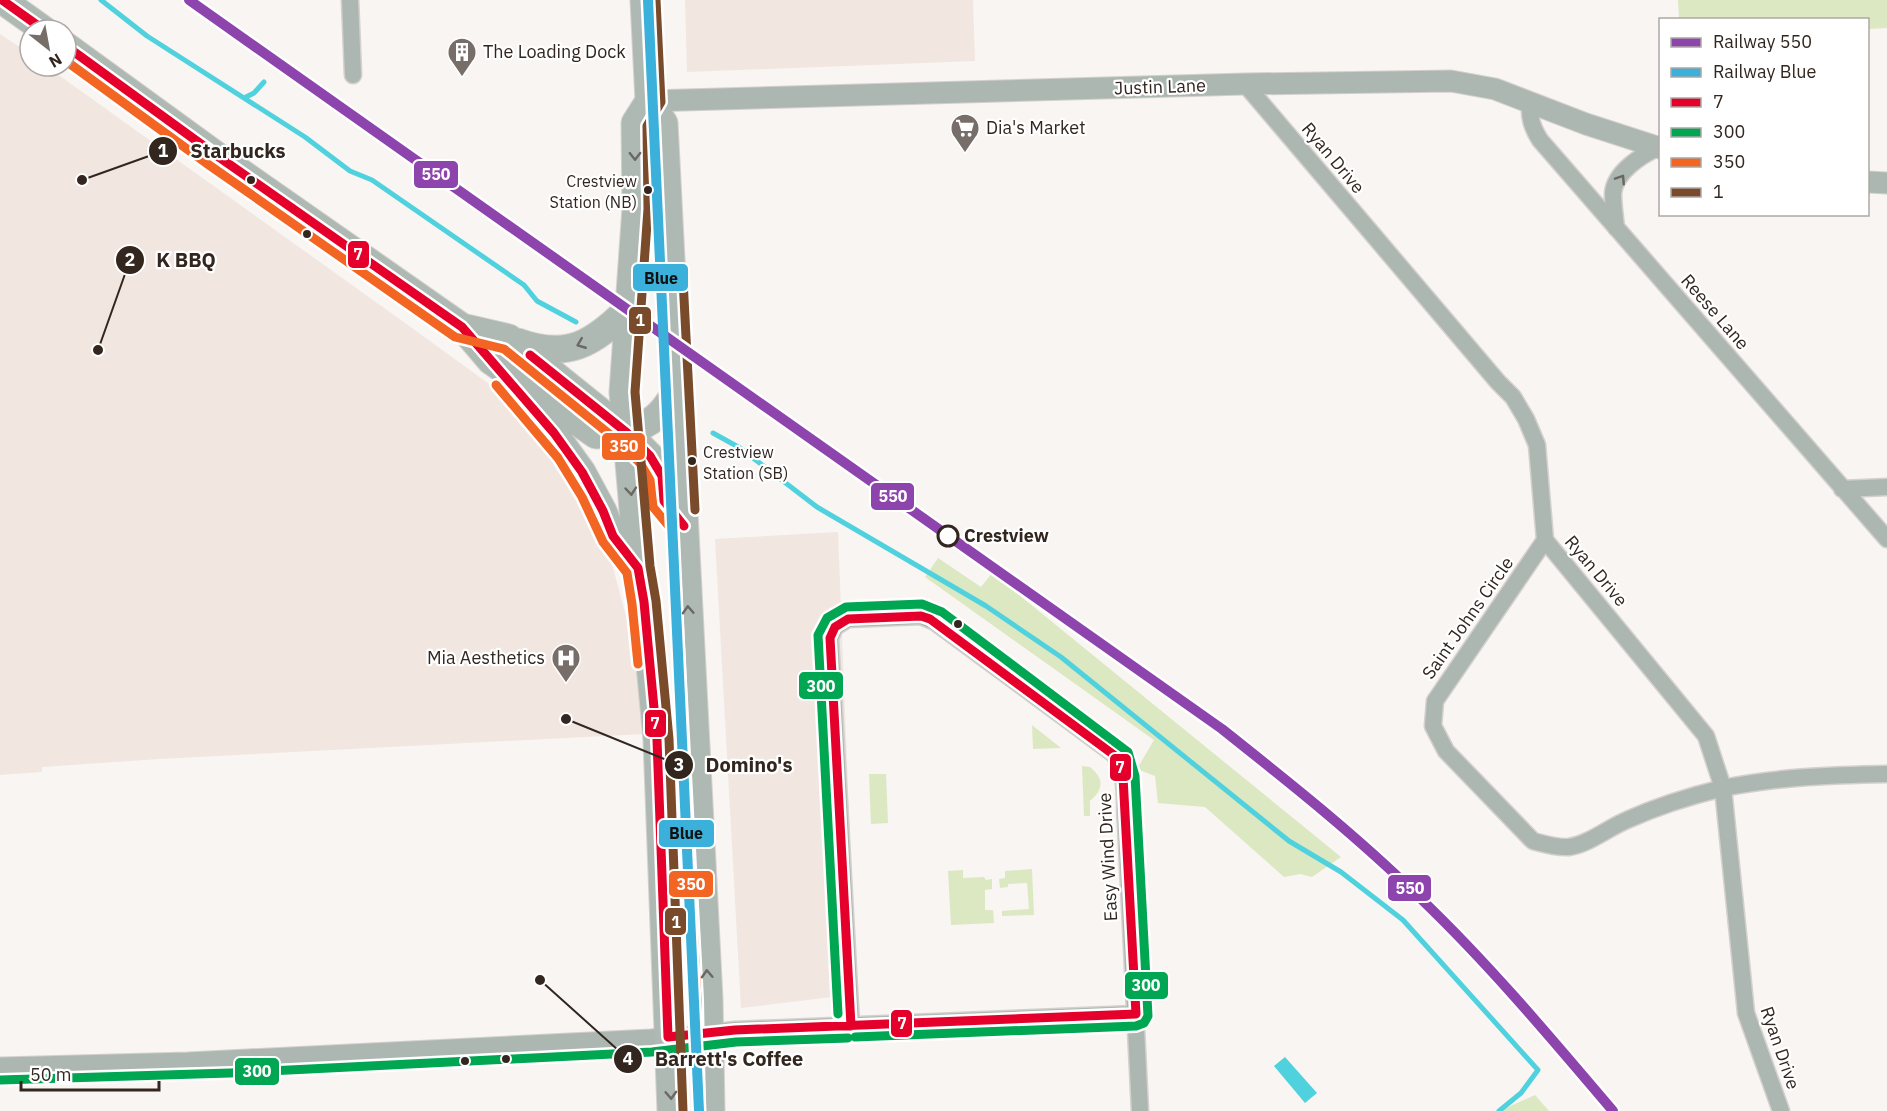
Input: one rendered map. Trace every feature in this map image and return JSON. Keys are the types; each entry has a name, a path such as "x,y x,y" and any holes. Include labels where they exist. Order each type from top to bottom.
{"main road":[{"path":"2,0 27,18"},
{"path":"644,0 649,101 664,123 709,999 711,1111"},
{"path":"78,55 462,327 568,451 593,491 613,536 638,568"},
{"path":"649,101 635,123 636,208 623,392 638,568 644,602 657,740 671,1111"},
{"path":"462,327 552,350 583,344 602,333 628,309"},
{"path":"509,338 626,432 650,456 662,476 664,501 684,526"},
{"path":"491,361 596,435 626,432 645,425 663,412 678,386"}],"street":[{"path":"350,0 353,75"},
{"name":"Justin Lane","path":"649,101 1245,84 1451,81 1495,89 1586,124 1659,147"},
{"name":"Ryan Drive","path":"1245,84 1513,397 1537,445 1545,540 1706,735 1723,788 1746,1013 1780,1111"},
{"name":"Reese Lane","path":"1530,103 1532,128 1540,140 1887,538"},
{"path":"1616,228 1613,191 1621,176 1637,159 1659,148"},
{"path":"1869,182 1887,183"},
{"path":"1842,489 1887,487"},
{"name":"Saint Johns Circle","path":"1545,540 1435,701 1433,726 1446,751 1533,841 1550,846 1568,847 1672,802 1723,788 1802,776 1887,774"},
{"name":"Easy Wind Drive","path":"851,1026 830,638 840,623 854,618 921,616 930,619 1118,758 1123,777 1140,1111"},
{"path":"0,1068 208,1062 651,1040 709,1032 1136,1014"}],"shaded area":[{"path":"685,0 973,0 975,61 687,72"},
{"path":"0,34 18,46 18,78 63,78 507,397 529,417 601,523 631,635 637,668 643,734 159,759 42,767 42,772 0,775"},
{"path":"838,532 856,994 741,1008 715,539"}],"green space":[{"path":"1678,0 1887,0 1887,28 1869,29 1869,18 1679,18"},
{"path":"938,558 981,587 992,573 1341,857 1312,877 1300,874 1284,877 1205,807 1158,803 1155,776 1137,769 1154,740 925,577"},
{"path":"1032,725 1061,748 1033,749"},
{"path":"1082,766 1090,767 1100,780 1100,789 1090,801 1090,816 1084,816"},
{"path":"869,774 886,774 888,823 871,824"},
{"path":"1032,869 1034,915 1002,916 1002,911 1029,909 1027,883 1008,884 1008,887 1000,888 999,879 1005,878 1005,871"},
{"path":"963,870 963,878 992,879 992,889 985,890 985,910 993,910 994,923 951,925 948,871"},
{"path":"1535,1095 1549,1111 1499,1111"}],"water":[{"path":"1285,1057 1317,1093 1305,1103 1274,1066"}],"waterway":[{"path":"101,0 147,36 305,137 350,171 372,180 524,285 537,301 576,322"},
{"path":"244,98 254,93 264,82"},
{"path":"713,433 740,448 817,507 986,606 1061,657 1289,841 1341,872 1403,920 1538,1070 1521,1093 1499,1111"}],"rail line":[{"name":"550","path":"189,0 1222,729 1348,832 1446,923 1543,1029 1613,1111"},
{"name":"Blue","path":"648,0 699,1111"}],"transit line":[{"name":"7","path":"2,0 27,18"},
{"name":"1","path":"656,0 661,102 647,126 648,209 635,392 650,566 656,601 669,739 683,1111"},
{"name":"7","path":"78,55 216,155 462,327 554,433 582,472 603,511 613,536 638,568 644,602 657,740 668,1037"},
{"name":"350","path":"78,70 209,165 455,337 504,349 618,441 640,463 650,480 653,507 672,530 697,999 699,1111"},
{"name":"1","path":"683,279 695,510"},
{"name":"7","path":"530,355 626,432 650,456 662,476 664,501 684,526"},
{"name":"350","path":"496,385 558,458 582,497 603,542 627,573 638,664"},
{"name":"300","path":"838,1014 818,635 827,618 846,607 922,604 942,612 1128,752 1135,776 1148,1016 1144,1023 1136,1026 855,1037"},
{"name":"7","path":"851,1026 830,638 835,627 848,619 921,616 930,619 1118,758 1123,777 1136,1014"},
{"name":"7","path":"668,1037 735,1030 1136,1014"},
{"name":"300","path":"0,1080 230,1073 652,1052 736,1042 848,1038"}],"place":[{"name":"The Loading Dock","path":"462,78"},
{"name":"Dia's Market","path":"965,154"},
{"name":"Starbucks","path":"82,180"},
{"name":"Crestview Station (NB)","path":"648,190"},
{"name":"K BBQ","path":"98,350"},
{"name":"Crestview Station (SB)","path":"692,461"},
{"name":"Crestview","path":"948,536"},
{"name":"Mia Aesthetics","path":"566,684"},
{"name":"Domino's","path":"566,719"},
{"name":"Barrett's Coffee","path":"540,980"}]}
